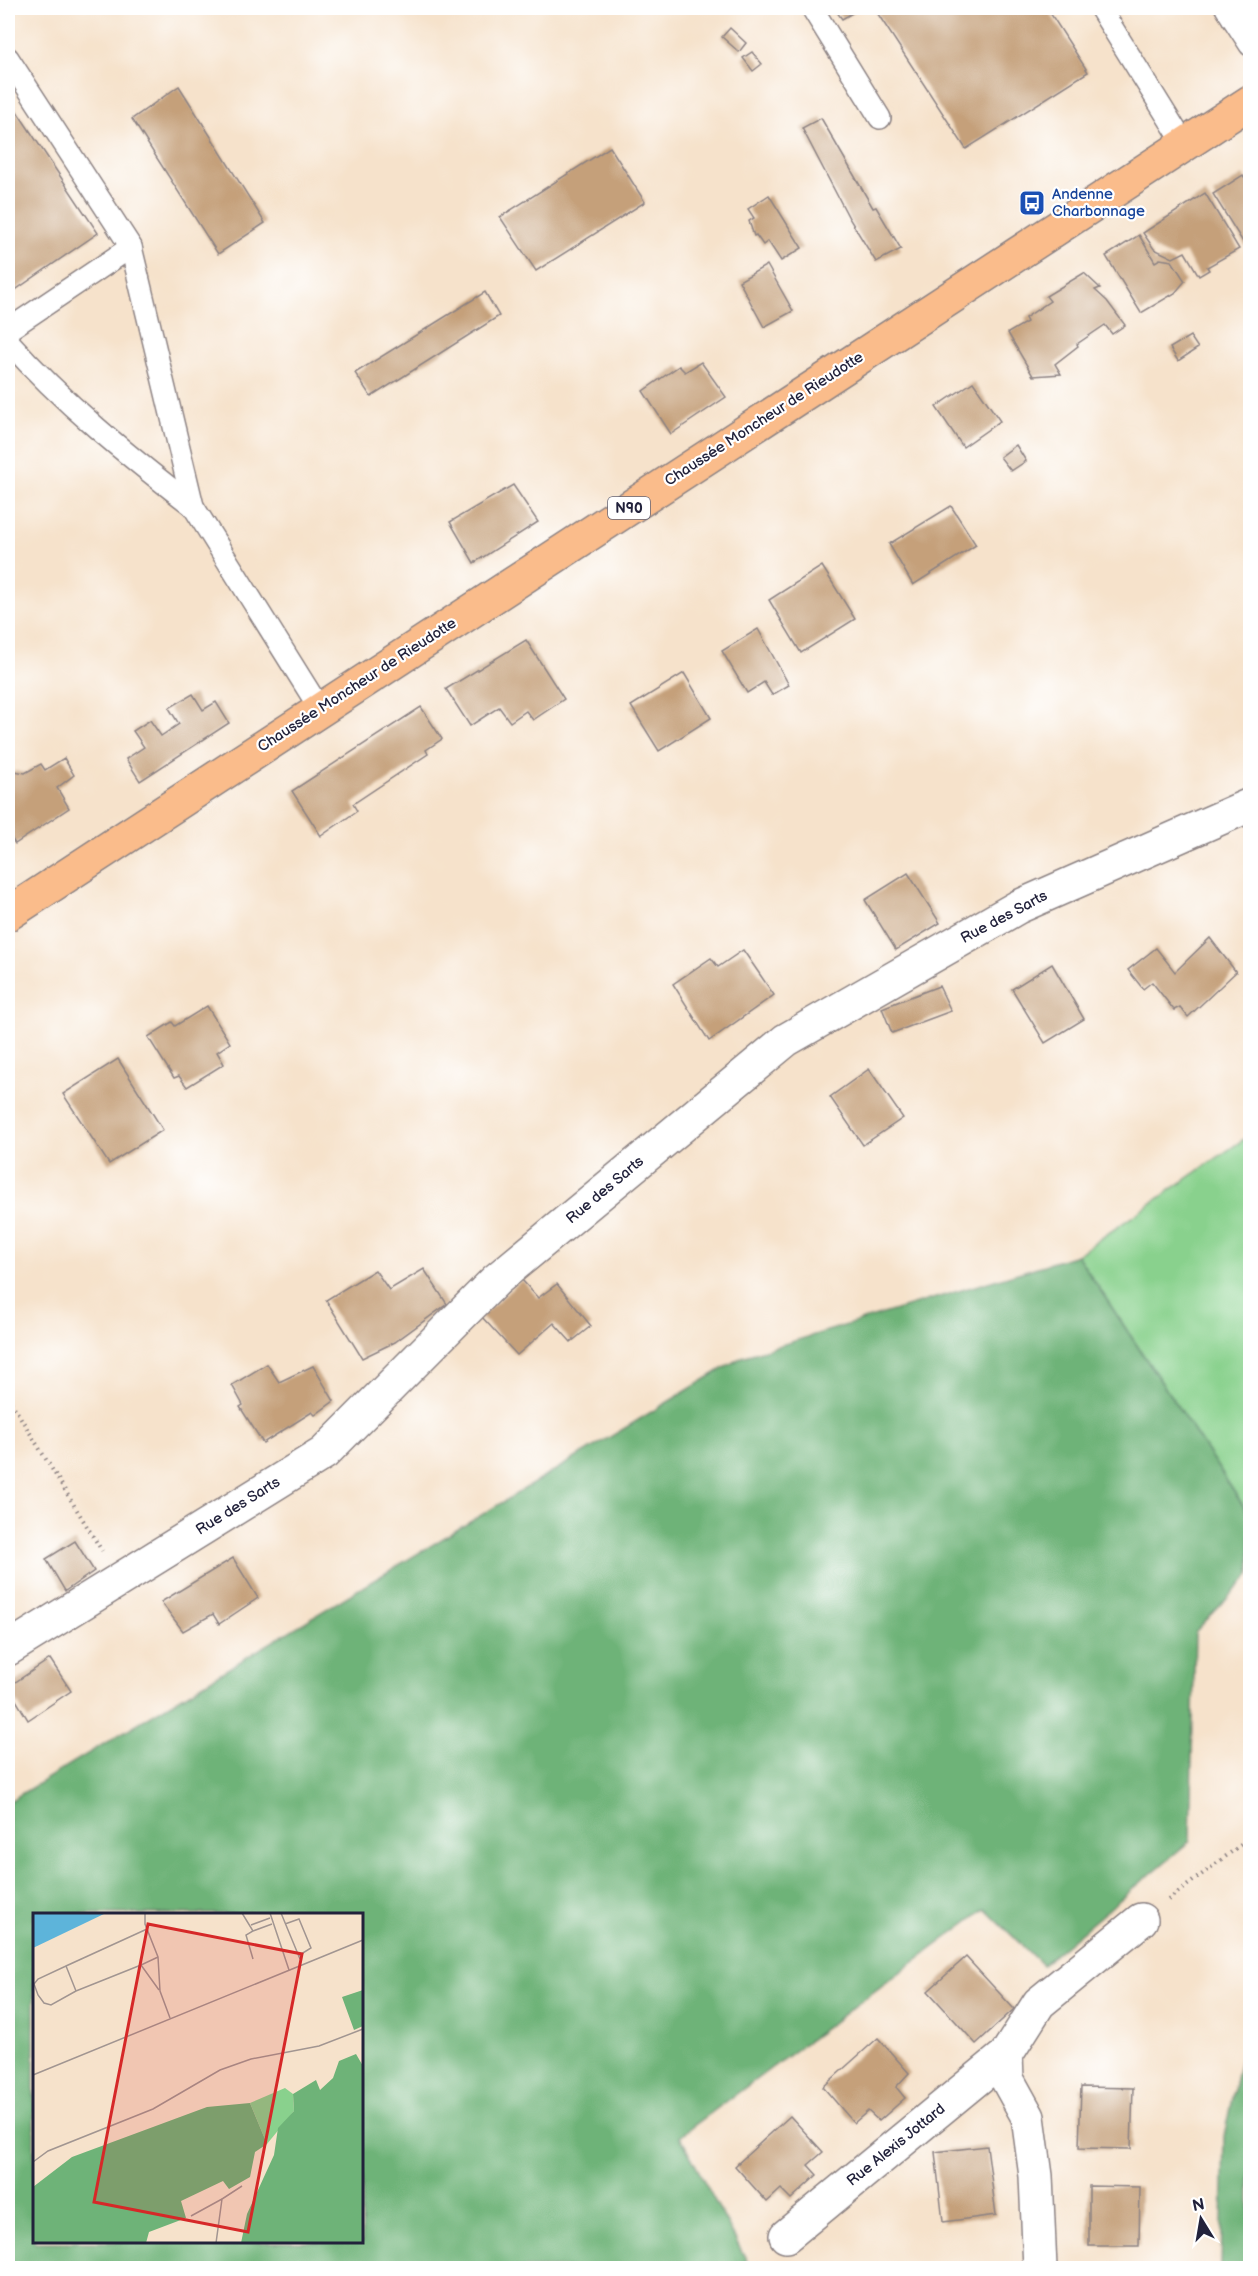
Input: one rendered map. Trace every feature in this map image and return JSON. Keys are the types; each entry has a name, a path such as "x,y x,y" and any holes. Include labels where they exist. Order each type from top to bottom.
{"main road":[{"name":"Chaussée Moncheur de Rieudotte","path":"8,914 1251,102"}],"street":[{"name":"Rue des Sarts","path":"8,1649 324,1453 496,1280 786,1040 1018,907 1251,805"},
{"name":"Rue Alexis Jottard","path":"786,2236 1006,2055 1039,2003 1141,1920"},
{"path":"1006,2055 1007,2079 1028,2117 1036,2176 1040,2268"}],"lane":[{"path":"812,8 880,118"},
{"path":"1100,8 1185,145"},
{"path":"1237,12 1251,45"},
{"path":"8,58 131,247 193,507 320,709"},
{"path":"8,330 131,247"},
{"path":"8,340 43,380 109,441 193,507"}],"path":[{"path":"8,1397 120,1580"},
{"path":"1141,1920 1251,1838"}],"green space":[{"path":"1250,1135 1250,1516 1077,1255"},
{"path":"1077,1255 1250,1516 1250,1575 1195,1632 1190,1841 1042,1965 985,1909 680,2136 747,2261 735,2268 8,2268 8,1802 742,1357"},
{"path":"1250,2012 1250,2268 1221,2268 1224,2136"}],"building":[{"path":"834,8 861,8 842,19"},
{"path":"874,8 1047,8 1088,72 966,149"},
{"path":"730,28 746,43 739,52 722,37"},
{"path":"752,52 762,64 753,71 743,58"},
{"path":"179,86 265,223 218,254 132,119"},
{"path":"8,98 98,233 8,295"},
{"path":"821,118 873,208 876,207 901,249 876,262 849,218 802,128"},
{"path":"610,147 645,202 536,271 500,217"},
{"path":"1243,175 1250,188 1250,244 1246,247 1213,194"},
{"path":"1205,193 1239,249 1207,267 1209,270 1199,276 1185,252 1173,258 1154,249 1143,233"},
{"path":"769,195 802,248 781,261 768,241 763,245 756,235 754,236 749,221 754,218 748,209"},
{"path":"1139,235 1155,262 1160,259 1172,261 1185,281 1175,293 1141,313 1106,256"},
{"path":"767,265 793,311 764,327 739,281"},
{"path":"1084,273 1100,288 1095,290 1107,301 1125,325 1112,334 1105,325 1077,344 1078,346 1055,364 1061,374 1033,376 1008,333 1027,322 1025,318 1050,301 1046,296"},
{"path":"485,292 499,316 371,397 355,373"},
{"path":"1190,336 1198,348 1178,361 1170,348"},
{"path":"701,362 726,397 671,434 643,391 679,366 685,372"},
{"path":"973,382 1000,421 963,447 936,407"},
{"path":"1016,445 1026,461 1011,471 1000,457"},
{"path":"513,485 538,522 474,563 450,522"},
{"path":"951,506 976,545 913,585 889,544"},
{"path":"822,566 855,619 801,653 769,600"},
{"path":"758,629 789,685 772,695 764,682 747,693 722,651"},
{"path":"526,640 564,699 533,720 526,711 510,722 499,707 470,726 446,689"},
{"path":"684,673 711,718 659,751 631,706"},
{"path":"193,694 203,710 216,702 229,723 140,781 126,759 144,747 133,731 150,720 161,736 179,724 169,708"},
{"path":"421,707 442,739 426,750 428,754 353,804 357,811 321,836 292,791"},
{"path":"64,758 74,775 57,788 69,808 15,844 8,833 8,777 15,771 25,773 41,764 45,770"},
{"path":"908,873 940,923 896,950 865,900"},
{"path":"1210,938 1236,972 1188,1017 1180,1007 1174,1010 1152,982 1143,989 1128,970 1156,948 1175,972"},
{"path":"743,950 774,995 709,1041 673,984 711,958 718,967"},
{"path":"1052,964 1084,1019 1045,1043 1012,989"},
{"path":"939,986 951,1011 892,1033 882,1008"},
{"path":"207,1006 230,1043 217,1052 224,1064 187,1087 179,1076 174,1078 148,1037 172,1022 175,1026"},
{"path":"118,1059 163,1130 109,1164 63,1094"},
{"path":"869,1069 903,1118 863,1145 830,1097"},
{"path":"424,1269 447,1304 395,1342 362,1358 326,1300 375,1270 389,1290"},
{"path":"522,1280 538,1298 557,1284 591,1326 571,1342 554,1323 517,1355 481,1316"},
{"path":"267,1364 279,1382 313,1366 334,1401 315,1415 312,1412 263,1443 240,1407 243,1405 232,1385"},
{"path":"75,1541 94,1571 65,1591 46,1559"},
{"path":"233,1558 258,1598 219,1624 213,1614 183,1631 161,1602"},
{"path":"50,1659 71,1691 28,1720 8,1687"},
{"path":"966,1957 1014,2009 976,2044 928,1991"},
{"path":"878,2038 909,2073 896,2087 905,2098 879,2121 868,2111 854,2123 823,2087"},
{"path":"1081,2087 1133,2088 1131,2149 1079,2148"},
{"path":"790,2116 823,2152 808,2165 817,2175 791,2199 781,2189 767,2202 735,2166"},
{"path":"987,2146 996,2215 943,2222 935,2152"},
{"path":"1089,2186 1140,2187 1139,2246 1089,2246"}],"place":[{"name":"Andenne Charbonnage","path":"1032,203"}]}
